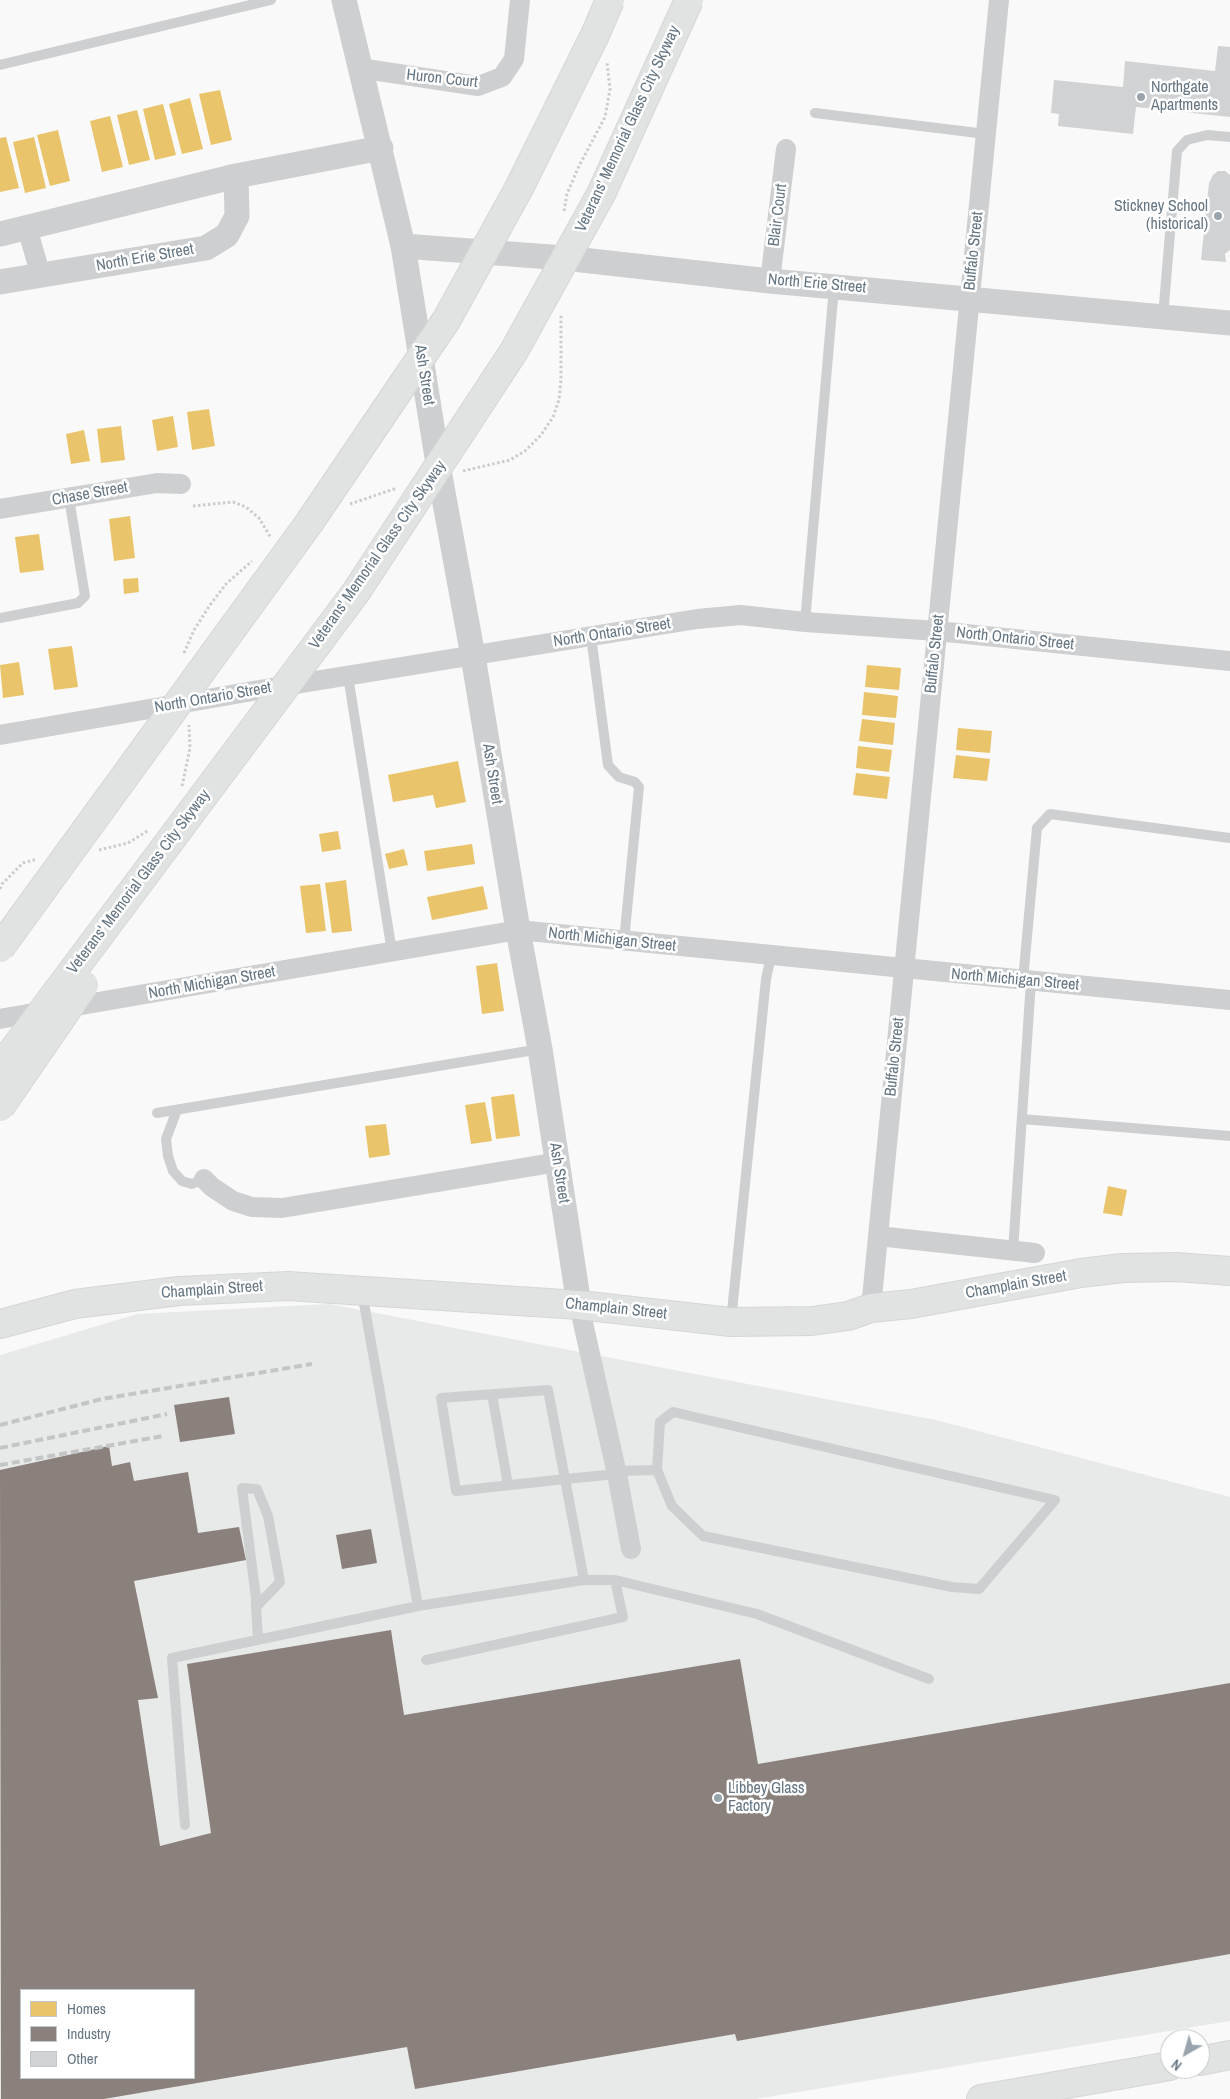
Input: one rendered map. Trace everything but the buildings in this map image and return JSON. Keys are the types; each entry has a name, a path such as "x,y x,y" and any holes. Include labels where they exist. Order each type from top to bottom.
{"main road":[{"path":"0,948 309,523 447,319 519,188 595,36 610,0"},
{"name":"Veterans' Memorial Glass City Skyway","path":"0,1068 356,592 519,342 600,194 689,0"},
{"path":"0,1107 356,592"},
{"name":"Champlain Street","path":"0,1324 75,1304 179,1291 288,1286 361,1289 579,1305 731,1322 812,1321 848,1316 871,1308 911,1304 1081,1273 1114,1269 1177,1267 1230,1271"},
{"path":"1210,2059 1230,2056"},
{"path":"981,2099 1160,2068"}],"street":[{"name":"Ash Street","path":"344,0 403,246 440,476 473,656 518,930 540,1050 579,1305 617,1472 631,1549"},
{"name":"Huron Court","path":"360,68 478,86 502,77 514,59 520,0"},
{"name":"Buffalo Street","path":"871,1308 999,0"},
{"path":"0,234 236,176 381,148"},
{"name":"Blair Court","path":"770,281 786,149"},
{"name":"North Erie Street","path":"0,282 206,248 227,235 237,216 236,176"},
{"path":"27,228 41,276"},
{"name":"North Erie Street","path":"403,246 564,258 770,281 970,297 1230,323"},
{"name":"Chase Street","path":"0,509 157,483 181,484"},
{"name":"North Ontario Street","path":"0,735 591,636 697,619 741,615 805,622 937,631 1230,661"},
{"name":"North Michigan Street","path":"0,1019 518,930 1230,1000"},
{"path":"204,1179 212,1187 233,1201 252,1207 282,1208 558,1162"},
{"name":"Champlain Street","path":"878,1236 1035,1253"}],"lane":[{"path":"0,65 271,0"},
{"path":"815,113 986,134"},
{"path":"1163,316 1177,150 1187,140 1207,135 1230,137"},
{"path":"805,622 834,286"},
{"path":"0,618 78,603 85,596 69,498"},
{"path":"591,636 608,765 619,777 635,782 639,787 624,941"},
{"path":"348,676 392,952"},
{"path":"1013,1250 1022,1119 1027,981 1037,828 1050,814 1230,838"},
{"path":"731,1322 766,979 771,956"},
{"path":"157,1113 540,1050"},
{"path":"177,1110 166,1138 172,1171 182,1181 192,1184 204,1179"},
{"path":"1022,1119 1230,1136"},
{"path":"361,1289 418,1606"},
{"path":"584,1580 565,1479 548,1390 441,1398 456,1491 565,1479 617,1472 657,1470"},
{"path":"492,1394 508,1485"},
{"path":"673,1412 1055,1500 979,1589 952,1587 703,1536 672,1506 657,1470 660,1422 673,1412"},
{"path":"256,1607 280,1582 268,1516 257,1488 242,1488 256,1598 256,1607 258,1639"},
{"path":"185,1825 172,1658 418,1606 584,1580 615,1580 757,1614 929,1679"},
{"path":"426,1660 623,1618 615,1580"}],"path":[{"path":"564,215 567,194 579,166 605,117 610,89 607,61"},
{"path":"460,471 510,460 525,451 541,435 553,418 559,400 561,379 560,307"},
{"path":"193,506 233,502 246,507 259,518 274,544"}],"shaded area":[{"path":"329,1304 936,1420 1230,1497 1230,2021 1181,2029 1160,2029 1160,2033 756,2099 0,2099 0,1355 137,1314"}],"railway":[{"path":"0,1425 102,1399 312,1364"},
{"path":"0,1448 167,1414"},
{"path":"0,1465 163,1436"}],"place":[{"name":"Northgate Apartments","path":"1141,97"},
{"name":"Stickney School (historical)","path":"1218,216"},
{"name":"Libbey Glass Factory","path":"718,1798"}]}
